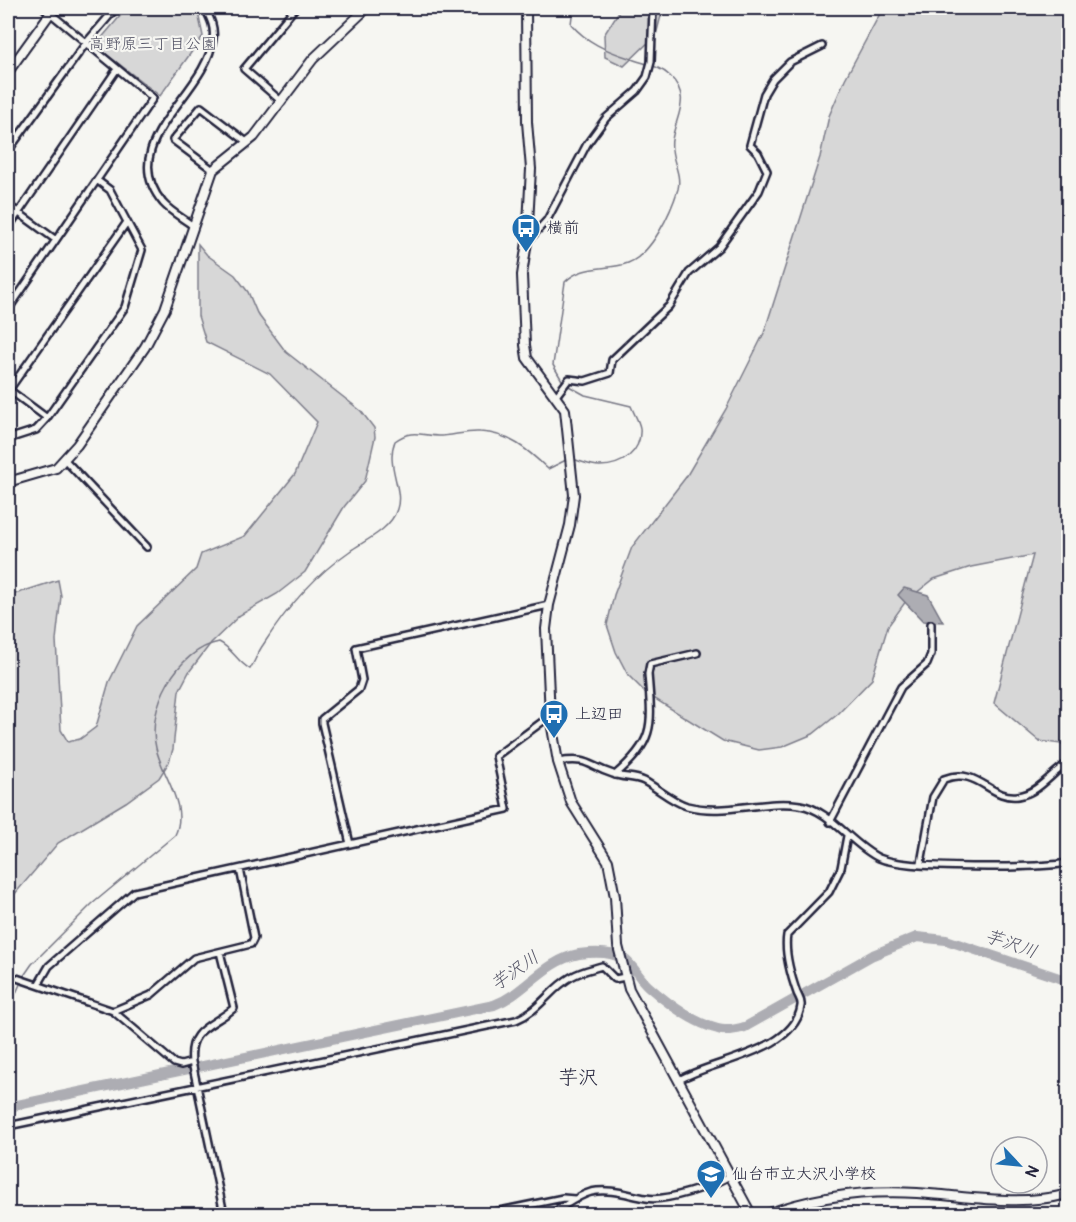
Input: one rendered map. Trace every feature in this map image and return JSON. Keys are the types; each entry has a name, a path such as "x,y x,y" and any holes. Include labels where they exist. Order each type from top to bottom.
{"street":[{"path":"8,151 86,43 116,8"},
{"path":"193,226 164,205 148,170 150,149 210,54 213,26 206,8"},
{"path":"282,102 244,69 295,8"},
{"path":"526,8 527,122 531,169 527,242 522,275 527,358 559,393 565,410 571,455 574,508 549,605 546,649 550,716 558,762 571,802 608,861 615,897 618,949 625,977 751,1215"},
{"path":"527,242 547,220 587,144 606,118 637,91 651,65 653,8"},
{"path":"8,72 49,9 153,98 8,310"},
{"path":"8,482 56,468 65,460 145,347 165,309 213,170 248,143 313,59 363,9"},
{"path":"559,393 568,380 597,380 610,373 612,360 669,306 689,273 719,248 759,191 767,171 758,153 750,145 764,94 773,79 790,62 822,45"},
{"path":"8,228 117,69"},
{"path":"213,170 173,140 201,107 248,143"},
{"path":"8,439 36,430 125,307 142,250 110,190 98,181"},
{"path":"8,206 56,240"},
{"path":"46,418 8,390 127,222"},
{"path":"65,460 147,547"},
{"path":"350,844 322,719 359,689 362,680 356,648 549,605"},
{"path":"830,822 901,687 927,664 931,654 932,624"},
{"path":"615,775 635,757 648,736 648,674 651,664 697,653"},
{"path":"37,985 49,966 134,892 507,809 496,756 550,716"},
{"path":"558,762 578,759 615,775 642,780 672,799 696,808 737,809 799,805 810,808 879,858 894,862 999,866 1068,863"},
{"path":"921,863 931,805 944,779 961,776 976,778 1003,794 1019,796 1041,785 1068,763"},
{"path":"680,1080 697,1069 767,1046 792,1027 801,1002 796,992 786,950 787,934 829,892 841,868 847,836"},
{"path":"113,1011 151,995 194,958 251,944 253,941 240,869"},
{"path":"220,952 234,1008 197,1035 191,1049 224,1215"},
{"path":"8,1126 516,1020 539,1006 572,976 602,966 615,979 625,977"},
{"path":"8,975 113,1011 174,1063 181,1065 193,1063"},
{"path":"551,1215 575,1199 603,1191 629,1193 647,1199 665,1198 730,1176"},
{"path":"766,1215 811,1200 877,1194 914,1193 1026,1201 1068,1194"},
{"path":"485,1215 563,1198 575,1199"}],"green space":[{"name":"高野原三丁目公園","path":"127,8 197,8 203,36 160,96 100,49 99,41"},
{"path":"621,8 663,8 656,35 624,66 605,57 604,35"},
{"path":"883,8 1068,8 1068,745 1039,741 994,703 1033,555 971,567 934,579 906,601 888,626 872,679 838,714 813,734 782,747 759,750 723,741 647,694 628,675 616,652 607,625 614,595 632,547 686,477 726,409 764,333 820,157 829,116 845,79"},
{"path":"198,244 207,255 235,275 248,292 257,313 286,352 361,411 374,428 375,437 365,481 344,507 305,572 277,594 240,615 211,643 189,672 179,691 173,749 169,762 159,778 126,802 58,843 8,902 8,600 15,594 58,580 61,596 56,640 61,730 68,742 80,739 96,727 109,682 137,626 196,569 201,554 245,536 295,474 317,422 270,374 206,342 198,316"}],"shaded area":[{"path":"904,588 928,595 943,622 923,621 898,595"}],"waterway":[{"path":"563,382 553,365 565,282 572,276 587,270 620,265 637,258 653,242 671,209 679,183 672,152 672,140 681,107 677,84 666,72 605,49 583,36 571,24 573,8"},
{"path":"567,385 585,395 631,406 640,428 638,444 634,451 623,460 600,466 572,459"},
{"path":"23,977 32,964 92,904 175,835 179,813 177,802 159,759 154,732 160,699 168,683 190,656 204,647 219,642 250,669 272,632 302,594 337,560 384,528 394,516 399,501 392,459 395,441 411,434 439,436 470,432 490,433 509,439 525,449 548,469 568,459"},
{"name":"芋沢川","path":"8,1107 494,1005 516,993 555,963 584,953 608,953 619,956 648,986 672,1005 699,1022 721,1030 745,1027 873,955 917,937 946,940 1068,981"},
{"path":"8,1011 21,982"}],"place":[{"name":"横前","path":"526,254"},
{"name":"上辺田","path":"554,740"},
{"name":"仙台市立大沢小学校","path":"711,1200"}],"district":[{"name":"芋沢","path":"578,1077"}]}
